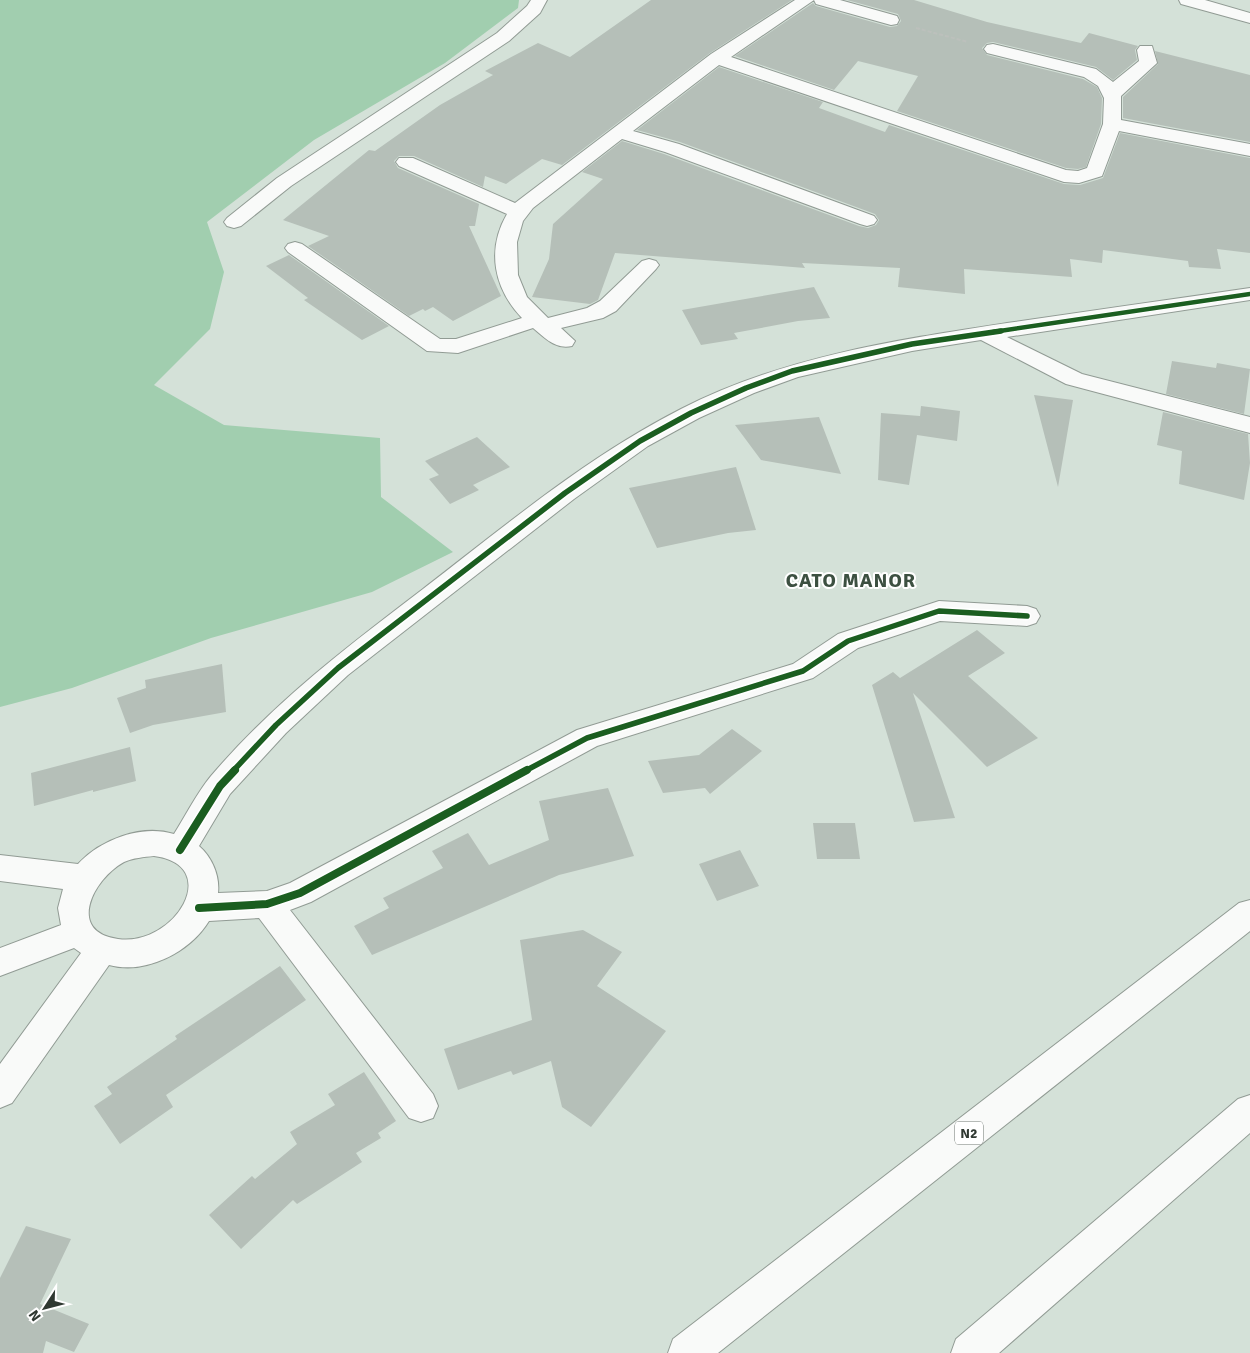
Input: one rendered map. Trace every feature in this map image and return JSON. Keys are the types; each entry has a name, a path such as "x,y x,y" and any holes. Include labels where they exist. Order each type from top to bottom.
{"main road":[{"path":"234,222 284,182 503,37 534,10 538,0"},
{"path":"564,342 540,323 514,294 506,271 506,246 518,212 534,196 717,58 806,0"},
{"path":"822,0 891,20"},
{"path":"1187,0 1250,18"},
{"path":"717,58 1064,176 1079,177 1095,172 1112,124 1112,96 1105,83 1090,73 992,49"},
{"path":"1112,96 1120,85 1148,63 1146,50"},
{"path":"1112,124 1250,150"},
{"path":"620,133 672,148 867,220"},
{"path":"406,162 518,212"},
{"path":"295,248 435,346 458,346 540,323 595,313 608,306 649,265"},
{"path":"180,850 220,786 276,725 338,668 565,493 640,442 691,413 746,388 792,372 912,344 984,332 1156,310 1250,294"},
{"path":"984,332 1026,356 1074,379 1250,425"},
{"path":"199,908 267,904 300,893 587,738 803,671 848,640 939,611 1027,616"},
{"path":"154,844 173,846 189,855 200,869 204,885 199,908 192,921 175,936 155,948 132,953 110,952 91,940 74,916 75,898 83,878 96,865 114,853 133,846 154,844"},
{"path":"0,868 83,878"},
{"path":"267,904 421,1106"},
{"name":"N2","path":"687,1353 1250,913"},
{"path":"0,962 91,940"},
{"path":"0,1092 91,940"},
{"path":"970,1353 1250,1111"}],"path":[{"path":"910,26 975,44"}],"green space":[{"path":"0,0 519,0 518,8 445,63 314,140 207,222 224,272 210,329 154,385 224,425 380,438 381,497 453,552 372,592 211,638 72,688 0,707"}],"building":[{"path":"651,0 792,0 710,53 562,165 542,159 506,184 485,176 483,187 414,156 399,156 394,161 398,168 479,204 475,226 469,226 501,296 453,321 433,307 425,311 423,309 409,316 308,246 329,236 283,220 369,150 375,151 440,105 493,75 485,71 538,43 570,57"},
{"path":"847,0 914,0 987,22 1081,43 1089,33 1138,46 1135,50 1137,60 1113,80 1096,67 993,42 987,43 982,48 987,55 1083,79 1097,87 1102,98 1101,124 1086,167 1078,169 1066,168 897,111 918,76 858,61 834,90 735,56 813,3 816,6 890,27 897,26 901,21 898,14"},
{"path":"1155,51 1250,75 1250,142 1123,118 1123,97 1158,64"},
{"path":"719,67 823,102 819,108 885,132 889,125 1064,184 1080,185 1103,178 1120,133 1250,158 1250,253 1217,249 1221,269 1189,267 1188,261 1103,250 1102,263 1070,259 1072,277 964,269 965,294 898,287 900,268 802,263 805,268 615,253 598,300 590,304 532,297 549,259 553,224 603,179 582,172 622,141 664,154 859,226 868,228 876,225 879,220 875,214 680,142 637,130"},
{"path":"289,255 389,326 362,340 304,300 308,298 266,266"},
{"path":"814,287 830,318 798,321 734,333 738,339 701,345 682,310"},
{"path":"1172,361 1216,368 1217,363 1250,369 1244,414 1166,394"},
{"path":"1034,395 1073,400 1058,487"},
{"path":"921,406 960,411 957,441 917,435 909,485 878,480 881,413 920,416"},
{"path":"1163,412 1248,434 1250,463 1244,500 1179,484 1182,451 1157,445"},
{"path":"819,417 841,474 761,460 735,425"},
{"path":"477,437 510,467 473,485 479,490 450,504 429,479 439,475 425,461"},
{"path":"736,467 756,530 728,533 657,548 629,488"},
{"path":"977,630 1005,653 968,676 1038,738 987,767 913,693 955,818 914,822 872,685 893,672 900,678"},
{"path":"222,664 226,712 153,725 130,733 117,698 146,688 145,680"},
{"path":"732,729 762,751 710,794 705,788 663,793 648,761 699,755"},
{"path":"130,747 136,781 34,806 31,773"},
{"path":"608,788 634,856 559,875 372,955 354,926 389,908 383,898 443,868 432,851 468,833 489,865 549,840 539,801"},
{"path":"813,823 855,823 860,859 817,859"},
{"path":"740,850 759,886 717,901 699,864"},
{"path":"583,930 622,952 597,986 666,1031 591,1127 562,1107 551,1061 513,1075 511,1071 458,1090 444,1049 532,1020 520,940"},
{"path":"280,966 306,1000 166,1095 173,1107 120,1144 94,1106 112,1094 107,1087 177,1039 175,1036"},
{"path":"364,1072 396,1121 378,1133 381,1138 356,1153 362,1162 297,1204 293,1200 241,1249 209,1215 252,1176 255,1179 297,1144 290,1132 335,1105 328,1094"},
{"path":"26,1226 71,1239 40,1304 89,1324 74,1352 46,1341 43,1353 0,1353 0,1278"}],"cycle path":[{"path":"180,850 220,786 276,725 338,668 565,493 640,441 691,413 746,388 792,371 912,344 1250,294"},
{"path":"199,908 267,904 300,893 587,738 803,671 848,641 939,611 1027,616"}],"district":[{"name":"CATO MANOR","path":"851,580"}]}
